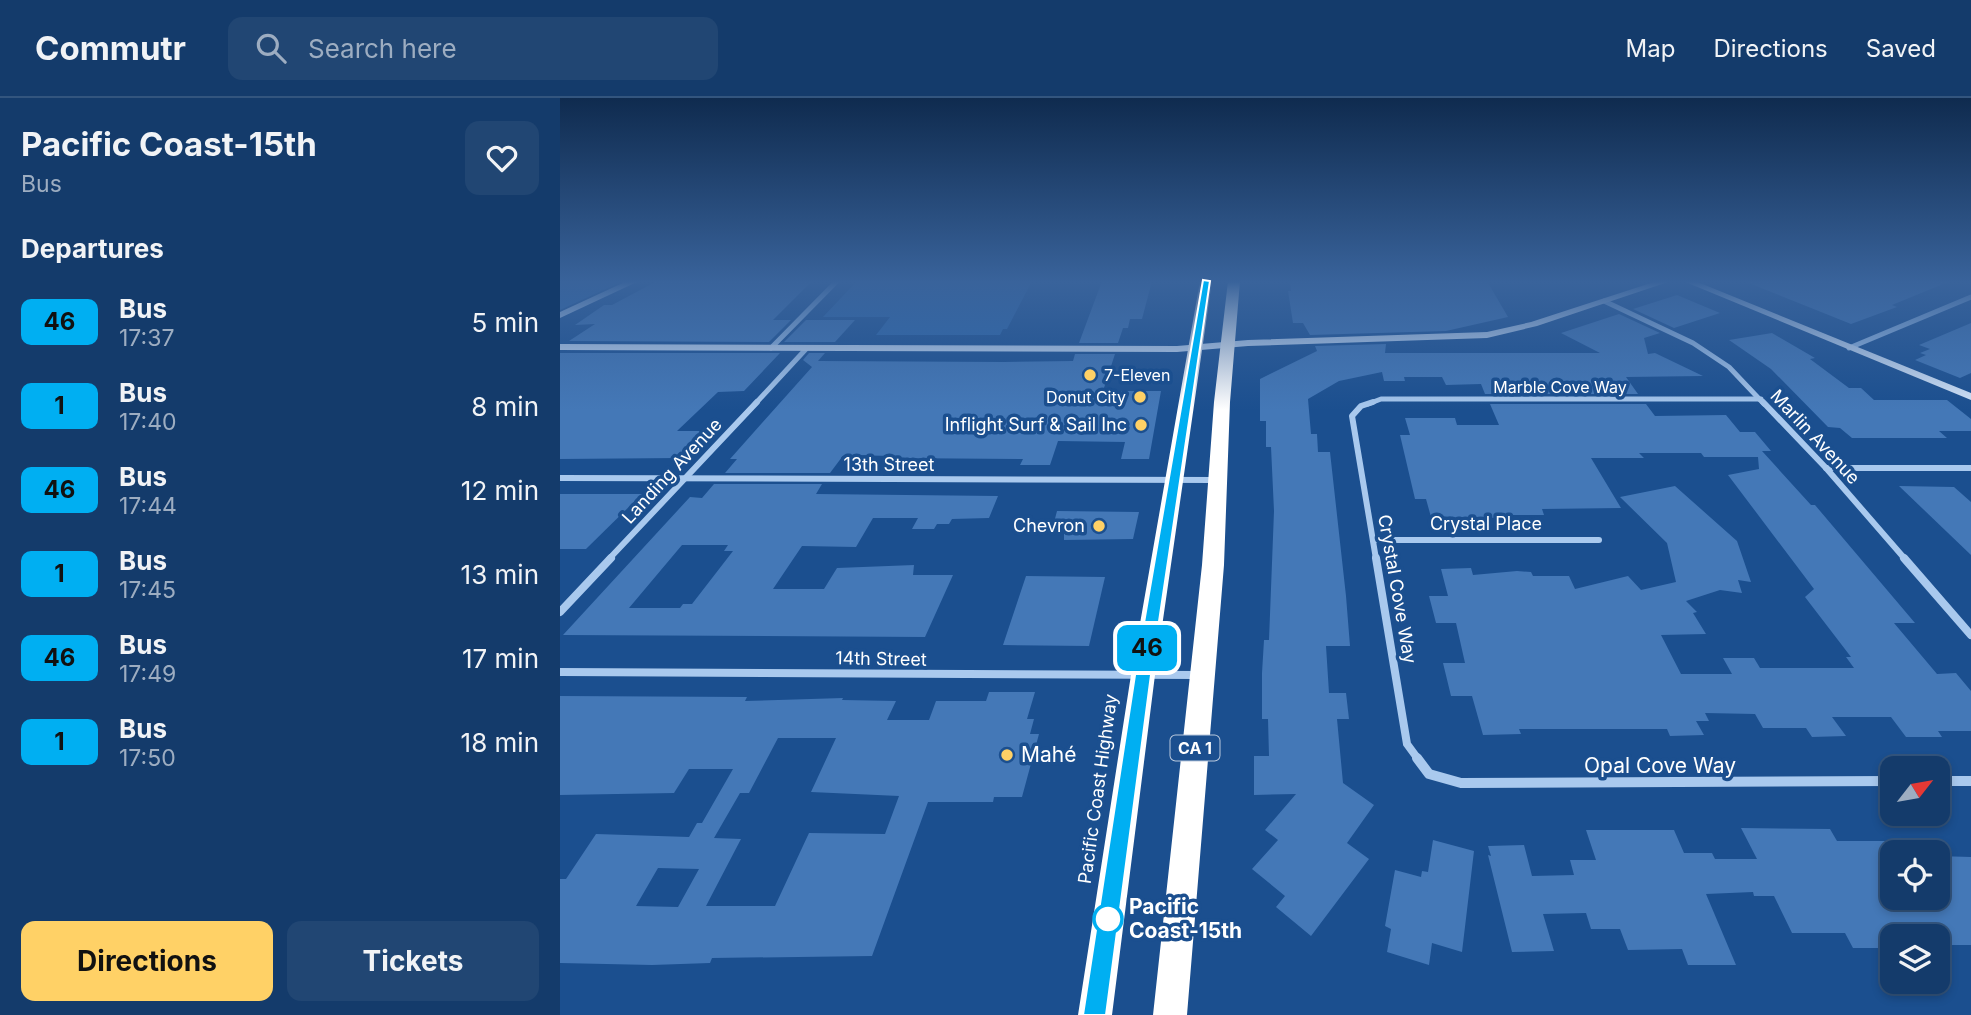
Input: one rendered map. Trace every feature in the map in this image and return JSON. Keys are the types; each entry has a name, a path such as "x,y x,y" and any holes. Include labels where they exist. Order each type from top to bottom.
{"highway":[{"name":"Pacific Coast Highway","path":"1095,1015 1143,675 1199,324"},
{"name":"CA 1","path":"1170,1015 1202,675 1230,324"}],"street":[{"path":"771,348 795,324"},
{"path":"560,348 1195,348 1475,336 1532,324"},
{"name":"Marlin Avenue","path":"1649,324 1712,354 1744,381 1826,468 1971,635"},
{"path":"1790,324 1971,397"},
{"path":"1849,348 1907,324"},
{"name":"Landing Avenue","path":"560,612 806,349"},
{"name":"Marble Cove Way","path":"1361,406 1381,399 1760,399"},
{"name":"Crystal Cove Way","path":"1361,406 1352,415 1407,744 1429,774"},
{"path":"1826,468 1971,468"},
{"name":"13th Street","path":"560,478 1218,480"},
{"name":"Crystal Place","path":"1373,540 1599,540"},
{"name":"14th Street","path":"560,672 1202,675"},
{"name":"Opal Cove Way","path":"1429,774 1461,783 1880,781"},
{"path":"1950,781 1971,781"}],"shaded area":[{"path":"885,324 1010,324 1000,335 876,335"}],"building":[{"path":"577,324 787,324 769,342 569,341 595,324 575,325"},
{"path":"802,324 852,324 835,342 784,342"},
{"path":"1086,324 1129,324 1128,328 1123,328 1118,343 1079,343"},
{"path":"1303,324 1478,324 1446,331 1310,335"},
{"path":"1589,324 1640,324 1660,333 1644,338 1648,354 1655,353 1703,376 1626,377 1638,394 1485,394 1481,384 1446,385 1442,377 1404,377 1405,381 1384,381 1382,372 1339,381 1308,399 1311,434 1317,434 1318,452 1330,452 1346,596 1350,646 1326,646 1329,693 1346,693 1349,719 1337,719 1343,783 1374,805 1347,843 1369,859 1311,936 1276,907 1285,896 1252,869 1278,840 1265,830 1296,794 1254,795 1254,756 1269,756 1268,719 1262,719 1262,673 1264,640 1269,640 1274,511 1271,447 1266,447 1266,421 1260,421 1260,379 1317,351 1315,346 1386,344 1385,353 1600,353 1561,333"},
{"path":"1665,324 1687,324 1674,328"},
{"path":"1971,324 1971,373 1960,378 1915,360 1926,355 1920,353 1930,349 1919,345"},
{"path":"1772,333 1815,358 1810,359 1849,388 1861,388 1874,400 1947,400 1971,419 1971,431 1939,431 1947,438 1852,438 1840,428 1828,427 1771,369 1729,340"},
{"path":"560,353 780,353 744,391 718,392 677,431 705,431 679,458 560,459"},
{"path":"809,353 825,353 818,361 1004,362 1073,361 1075,354 1115,354 1103,391 1161,391 1149,459 1121,459 1125,442 1058,441 1050,465 1020,465 1023,459 847,455 842,457 830,473 725,473 737,459 730,459 812,367 803,360"},
{"path":"1490,404 1646,404 1655,416 1726,415 1740,432 1755,432 1771,451 1762,451 1811,505 1815,505 1915,623 1894,623 1937,674 1956,673 1971,691 1971,731 1938,731 1942,737 1906,737 1891,717 1832,717 1846,736 1812,737 1806,728 1763,728 1755,714 1705,713 1709,721 1696,721 1704,735 1670,736 1667,729 1519,729 1521,734 1483,735 1472,696 1451,696 1443,663 1465,663 1456,623 1436,623 1429,596 1448,596 1441,569 1471,568 1473,575 1517,571 1531,572 1533,576 1569,576 1575,589 1628,576 1641,590 1676,582 1667,543 1620,497 1675,486 1737,541 1751,582 1738,580 1742,593 1720,590 1686,601 1697,612 1693,613 1706,634 1661,635 1681,674 1732,674 1723,658 1754,658 1760,668 1854,668 1846,657 1851,657 1805,597 1814,589 1728,475 1759,469 1758,457 1639,453 1644,458 1591,458 1621,508 1542,509 1544,515 1511,515 1512,518 1431,517 1426,499 1415,499 1400,435 1410,435 1405,418 1455,418 1457,425 1499,425"},
{"path":"714,484 822,484 816,494 998,496 989,518 952,519 949,524 937,524 934,529 912,529 918,518 873,518 856,547 802,546 773,589 824,589 837,568 914,565 913,575 953,575 925,637 563,635 690,497 702,498","holes":["682,545 728,545 724,551 733,551 692,604 683,604 680,608 629,608"]},
{"path":"1899,486 1954,487 1971,502 1971,555"},
{"path":"560,494 642,494 586,549 560,549"},
{"path":"1057,511 1139,512 1133,539 1064,540 1064,531 1052,530"},
{"path":"1026,576 1105,577 1089,646 1003,645"},
{"path":"989,692 1035,692 1027,719 1034,719 1030,734 1039,734 1022,797 994,797 993,802 928,802 872,956 712,958 710,963 652,965 560,963 560,879 566,879 596,834 689,837 697,823 702,823 733,769 689,769 674,793 560,795 560,696 747,697 745,701 843,698 842,700 896,701 887,720 929,720 936,701 986,701","holes":["778,738 836,738 811,792 899,796 885,834 809,833 775,906 706,906 741,839 714,838 740,793 749,793","658,868 699,869 678,907 636,906"]},
{"path":"1741,828 1830,829 1837,841 1880,841 1880,910 1950,910 1950,856 1971,857 1971,945 1950,945 1950,924 1880,924 1880,948 1853,948 1845,933 1792,933 1774,896 1754,896 1753,892 1706,894 1736,965 1688,965 1682,949 1628,950 1620,929 1591,929 1586,913 1543,914 1554,951 1512,952 1488,846 1524,845 1532,876 1574,875 1570,860 1596,860 1586,830 1674,830 1684,853 1712,853 1715,859 1757,859"},
{"path":"1433,840 1474,851 1462,952 1432,943 1429,965 1387,952 1391,929 1385,926 1395,870 1421,877 1422,871 1428,872"}],"bus line":[{"name":"46","path":"1095,1015 1143,675 1199,324"}],"place":[{"name":"7-Eleven","path":"1090,375"},
{"name":"Donut City","path":"1140,397"},
{"name":"Inflight Surf & Sail Inc","path":"1141,425"},
{"name":"Chevron","path":"1099,526"},
{"name":"Mahé","path":"1007,755"},
{"name":"Pacific Coast-15th","path":"1108,919"}]}
